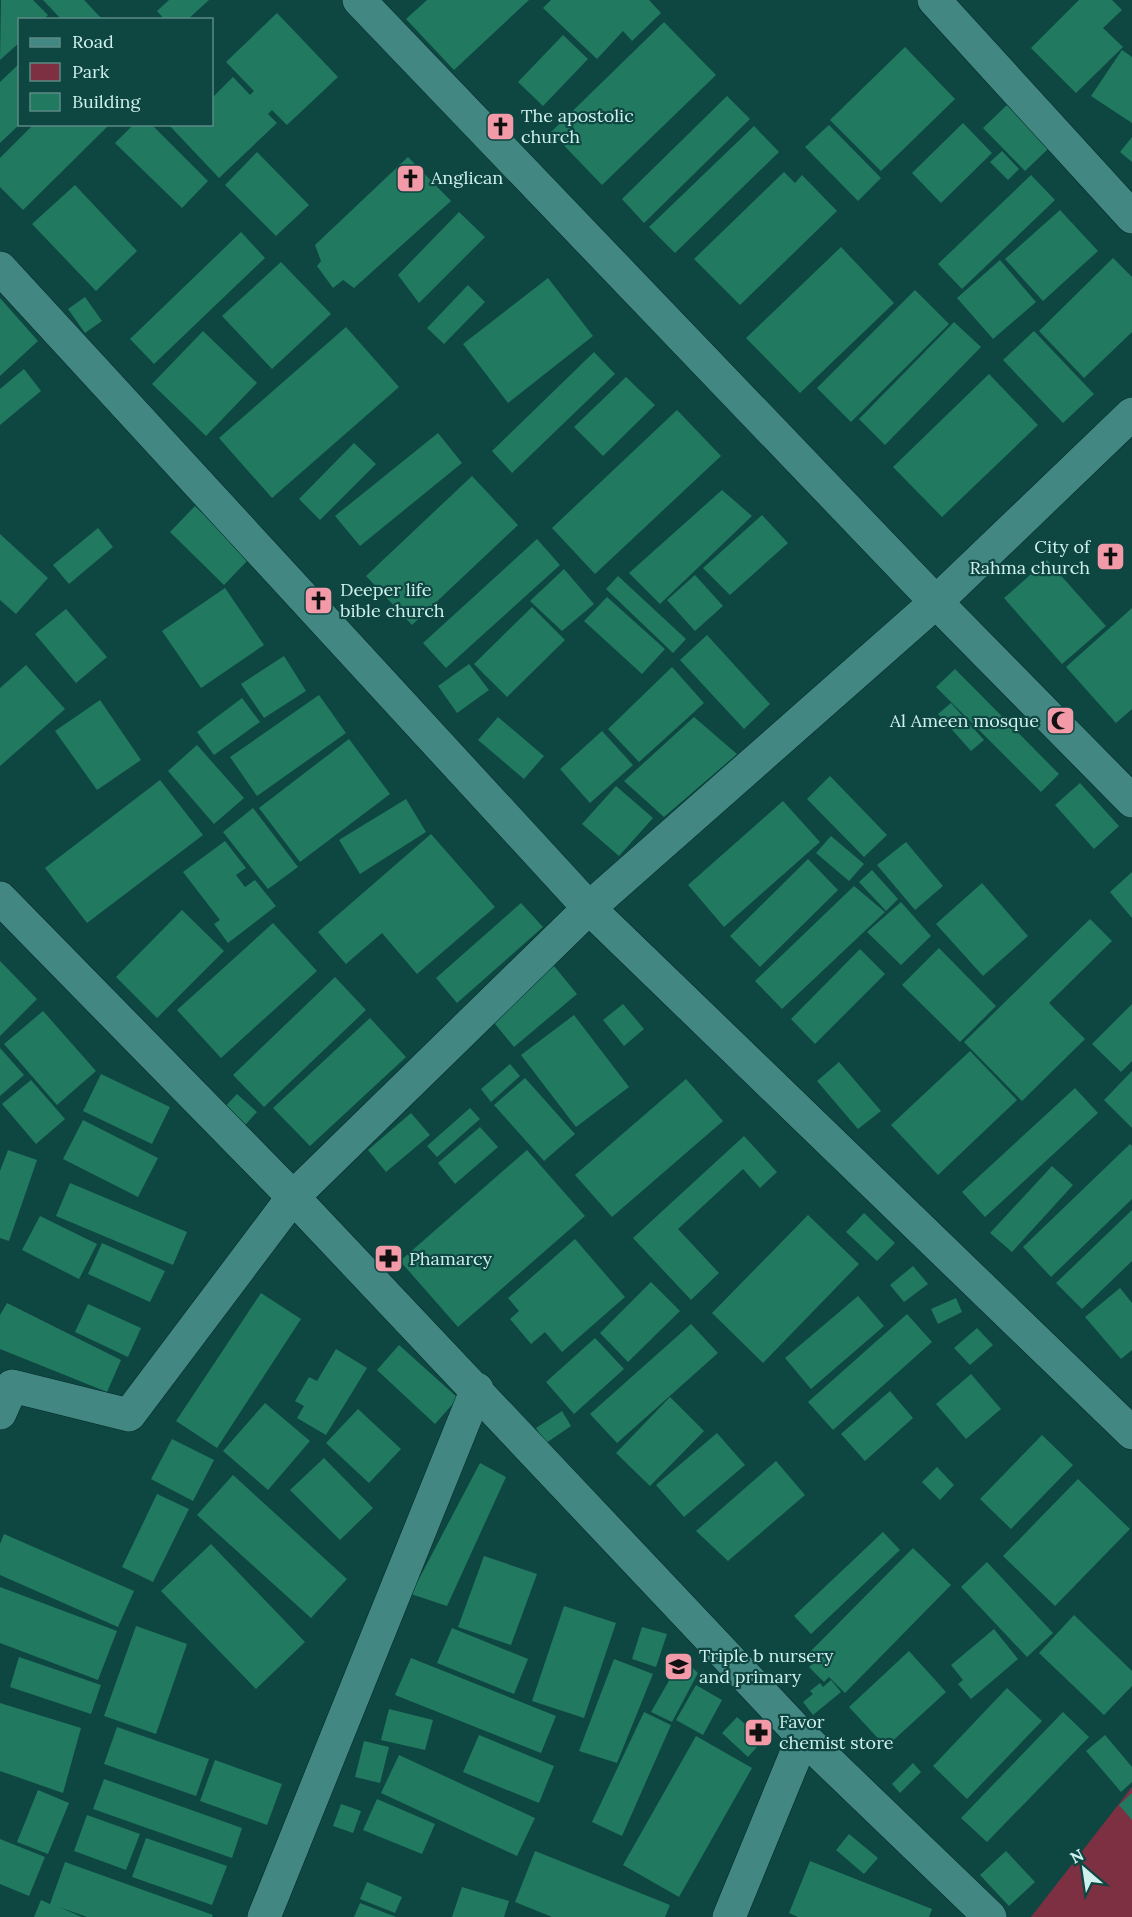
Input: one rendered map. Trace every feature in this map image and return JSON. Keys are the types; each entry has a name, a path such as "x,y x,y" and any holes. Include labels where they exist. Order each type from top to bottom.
{"street":[{"path":"359,0 936,602 1132,801"},
{"path":"934,0 1132,217"},
{"path":"0,268 589,908 1132,1433"},
{"path":"0,1413 12,1386 129,1415 293,1197 589,908 936,602 1132,414"},
{"path":"0,898 293,1197 477,1389 803,1737 990,1917"},
{"path":"264,1917 477,1389"},
{"path":"729,1917 803,1737"}],"green space":[{"path":"1132,1787 1132,1917 1031,1917"}],"building":[{"path":"1,0 33,0 48,15 45,18 18,18 18,44 0,60"},
{"path":"43,0 84,0 101,18 60,18"},
{"path":"169,0 209,0 189,18 163,18 157,11"},
{"path":"427,0 529,0 454,70 406,19"},
{"path":"551,0 649,0 661,13 632,41 623,31 597,59 543,8"},
{"path":"1079,0 1112,0 1122,10 1103,28 1123,47 1076,93 1031,48"},
{"path":"277,13 338,77 287,125 272,110 268,114 277,123 219,178 170,126 213,126 213,97 233,77 250,95 254,91 226,62"},
{"path":"664,22 716,75 602,185 551,132"},
{"path":"563,35 588,59 543,106 518,82"},
{"path":"905,47 955,99 881,171 830,120"},
{"path":"1122,50 1132,57 1132,123 1091,96"},
{"path":"18,65 18,126 0,143 0,82"},
{"path":"727,96 750,119 644,223 622,199"},
{"path":"1007,105 1049,148 1025,171 983,128"},
{"path":"963,123 992,153 941,203 912,173"},
{"path":"829,125 881,178 858,201 805,147"},
{"path":"32,126 108,126 23,210 0,187 0,158"},
{"path":"132,126 153,126 208,181 182,208 115,143"},
{"path":"754,126 779,152 675,253 649,227"},
{"path":"1132,137 1132,162 1120,152"},
{"path":"1002,151 1019,169 1008,180 990,162"},
{"path":"257,152 309,205 276,236 225,185"},
{"path":"408,157 451,201 354,288 343,280 333,288 317,266 321,261 315,245"},
{"path":"784,172 795,183 802,175 837,211 740,305 694,259"},
{"path":"1031,175 1055,200 962,289 938,264"},
{"path":"75,185 137,251 96,291 32,224"},
{"path":"1060,210 1098,251 1043,301 1005,259"},
{"path":"459,212 485,237 419,303 398,275"},
{"path":"241,232 265,258 154,364 130,339"},
{"path":"841,247 894,303 800,393 746,338"},
{"path":"1113,258 1132,277 1132,332 1084,378 1039,331"},
{"path":"1000,260 1036,302 993,339 957,298"},
{"path":"281,262 331,314 272,369 222,316"},
{"path":"548,278 593,336 508,403 463,344"},
{"path":"468,285 485,302 444,344 427,328"},
{"path":"915,290 949,324 851,422 817,388"},
{"path":"85,297 102,321 85,333 68,309"},
{"path":"0,298 38,341 0,376"},
{"path":"954,322 981,347 885,445 859,419"},
{"path":"346,327 399,387 272,498 219,438"},
{"path":"203,331 257,383 206,436 152,384"},
{"path":"1034,331 1094,394 1063,423 1003,360"},
{"path":"594,352 615,374 512,473 492,451"},
{"path":"24,369 41,391 0,425 0,389"},
{"path":"989,374 1038,425 942,517 893,467"},
{"path":"626,377 655,405 603,456 574,427"},
{"path":"677,410 721,456 595,574 552,528"},
{"path":"438,433 462,463 360,546 335,516"},
{"path":"354,443 376,464 320,520 299,499"},
{"path":"472,476 518,525 412,625 366,576"},
{"path":"722,490 752,516 660,604 629,573"},
{"path":"195,506 249,559 224,585 170,532"},
{"path":"762,515 788,543 730,595 703,568"},
{"path":"98,528 113,547 69,584 53,565"},
{"path":"0,534 48,578 16,614 0,600"},
{"path":"537,539 560,565 446,668 423,643"},
{"path":"1047,560 1106,626 1062,664 1004,598"},
{"path":"564,569 594,604 562,631 530,601"},
{"path":"695,575 723,606 695,631 667,600"},
{"path":"618,576 686,639 673,653 606,589"},
{"path":"225,588 264,645 201,688 162,631"},
{"path":"607,597 665,649 642,674 584,621"},
{"path":"532,607 565,640 507,697 474,664"},
{"path":"1132,608 1132,709 1116,723 1066,667"},
{"path":"66,609 107,657 76,683 35,634"},
{"path":"707,635 770,704 744,729 680,660"},
{"path":"284,656 306,691 264,718 241,684"},
{"path":"469,664 489,690 457,713 438,686"},
{"path":"26,665 65,709 0,766 0,688"},
{"path":"672,667 704,703 639,762 608,729"},
{"path":"955,669 1059,774 1041,792 936,687"},
{"path":"319,695 346,733 257,796 230,757"},
{"path":"242,698 260,722 214,755 197,732"},
{"path":"100,700 141,760 97,790 55,731"},
{"path":"951,703 984,740 971,751 938,714"},
{"path":"498,717 544,756 524,779 478,740"},
{"path":"694,717 737,754 664,817 624,781"},
{"path":"602,731 633,765 590,803 560,769"},
{"path":"349,739 390,794 300,862 259,808"},
{"path":"197,745 244,798 214,824 168,771"},
{"path":"830,776 887,835 864,857 807,799"},
{"path":"160,780 203,835 87,923 45,868"},
{"path":"1080,783 1119,826 1094,849 1055,805"},
{"path":"616,786 653,818 619,856 582,824"},
{"path":"406,799 426,832 360,874 339,840"},
{"path":"783,801 820,842 724,927 688,885"},
{"path":"253,808 298,867 268,889 223,832"},
{"path":"431,834 495,907 417,974 382,933 346,964 318,932"},
{"path":"831,836 864,864 849,881 816,853"},
{"path":"225,841 246,868 236,875 245,887 255,880 276,906 228,943 214,924 220,920 183,872"},
{"path":"906,842 943,886 915,910 877,865"},
{"path":"808,859 838,890 760,967 730,936"},
{"path":"872,870 898,899 886,911 859,882"},
{"path":"1132,872 1132,918 1110,892"},
{"path":"982,883 1028,936 983,976 936,924"},
{"path":"854,886 885,912 782,1009 755,981"},
{"path":"901,902 931,936 901,965 867,932"},
{"path":"521,903 543,927 457,1003 436,978"},
{"path":"182,910 224,951 157,1018 116,977"},
{"path":"1090,919 1112,941 1049,1003 1085,1039 1022,1101 964,1042"},
{"path":"273,923 317,971 221,1058 177,1010"},
{"path":"939,948 996,1006 960,1042 902,985"},
{"path":"860,949 885,974 815,1044 791,1019"},
{"path":"0,961 37,999 0,1036"},
{"path":"554,966 577,994 514,1047 491,1019"},
{"path":"335,977 366,1010 264,1107 233,1075"},
{"path":"623,1004 644,1029 624,1046 603,1020"},
{"path":"1132,1004 1132,1061 1121,1072 1092,1044"},
{"path":"43,1011 96,1071 57,1105 4,1044"},
{"path":"574,1015 629,1087 576,1127 521,1055"},
{"path":"370,1018 406,1057 310,1146 273,1108"},
{"path":"0,1048 24,1075 0,1096"},
{"path":"970,1051 1017,1100 938,1175 891,1125"},
{"path":"839,1062 881,1111 858,1129 817,1081"},
{"path":"510,1064 520,1076 491,1102 481,1089"},
{"path":"1132,1071 1132,1128 1104,1100"},
{"path":"101,1074 170,1107 152,1144 83,1111"},
{"path":"525,1078 575,1134 544,1161 494,1105"},
{"path":"686,1079 723,1121 612,1217 575,1175"},
{"path":"31,1080 65,1119 36,1144 2,1104"},
{"path":"1075,1088 1098,1113 985,1217 962,1192"},
{"path":"237,1094 257,1112 238,1133 218,1114"},
{"path":"470,1108 480,1119 437,1157 427,1146"},
{"path":"411,1113 430,1135 386,1172 368,1150"},
{"path":"83,1120 158,1158 138,1197 63,1159"},
{"path":"480,1127 498,1147 455,1184 438,1163"},
{"path":"744,1136 777,1172 760,1188 743,1169 678,1229 719,1273 691,1300 633,1238"},
{"path":"1130,1144 1132,1146 1132,1199 1051,1277 1023,1247"},
{"path":"8,1150 37,1160 9,1241 0,1238 0,1171"},
{"path":"527,1150 585,1216 458,1327 400,1261"},
{"path":"1052,1166 1073,1185 1012,1252 990,1233"},
{"path":"70,1183 187,1232 173,1265 56,1216"},
{"path":"1132,1210 1132,1261 1082,1309 1056,1283"},
{"path":"864,1213 895,1243 877,1261 846,1232"},
{"path":"808,1215 859,1264 763,1363 712,1313"},
{"path":"40,1216 97,1244 79,1279 22,1250"},
{"path":"575,1239 625,1297 562,1352 545,1332 531,1344 510,1319 519,1311 508,1298"},
{"path":"102,1243 165,1271 150,1302 88,1274"},
{"path":"913,1266 928,1284 904,1302 890,1285"},
{"path":"651,1282 680,1311 628,1362 600,1333"},
{"path":"1120,1288 1132,1303 1132,1350 1121,1359 1085,1317"},
{"path":"261,1293 301,1319 217,1448 176,1421"},
{"path":"858,1296 884,1326 811,1389 785,1358"},
{"path":"956,1298 962,1312 938,1324 931,1309"},
{"path":"7,1303 121,1360 107,1392 0,1349 0,1315"},
{"path":"88,1304 141,1328 128,1357 75,1332"},
{"path":"907,1314 932,1342 833,1430 808,1402"},
{"path":"691,1324 718,1353 617,1443 590,1414"},
{"path":"977,1328 993,1345 970,1365 954,1348"},
{"path":"595,1338 624,1369 574,1414 546,1382"},
{"path":"399,1345 458,1398 435,1424 377,1370"},
{"path":"336,1349 367,1368 326,1435 297,1418 304,1406 295,1401 309,1377 317,1381"},
{"path":"971,1374 1001,1409 966,1439 936,1404"},
{"path":"890,1391 913,1418 865,1461 841,1434"},
{"path":"670,1397 704,1431 650,1486 616,1453"},
{"path":"265,1403 310,1441 268,1490 223,1451"},
{"path":"358,1409 401,1449 369,1483 326,1443"},
{"path":"562,1411 571,1426 546,1443 536,1428"},
{"path":"717,1433 745,1465 684,1517 656,1485"},
{"path":"1042,1435 1073,1465 1011,1529 980,1499"},
{"path":"172,1439 214,1460 193,1501 151,1479"},
{"path":"324,1458 373,1508 340,1540 290,1490"},
{"path":"776,1461 805,1495 728,1561 696,1531"},
{"path":"480,1463 506,1477 447,1606 411,1594"},
{"path":"937,1467 954,1485 940,1500 922,1482"},
{"path":"233,1475 347,1579 311,1618 197,1515"},
{"path":"1078,1479 1130,1529 1055,1606 1003,1556"},
{"path":"157,1494 189,1509 153,1582 122,1567"},
{"path":"883,1532 900,1550 811,1634 794,1616"},
{"path":"4,1534 134,1591 118,1627 0,1575 0,1544"},
{"path":"211,1544 305,1642 256,1689 161,1591"},
{"path":"913,1548 951,1585 845,1693 829,1677 824,1682 809,1667 815,1662 808,1654"},
{"path":"484,1556 537,1574 511,1645 458,1627"},
{"path":"987,1562 1053,1633 1027,1657 961,1587"},
{"path":"0,1587 117,1631 98,1680 0,1643"},
{"path":"564,1606 616,1623 584,1718 532,1701"},
{"path":"1074,1615 1132,1671 1132,1686 1104,1715 1039,1653"},
{"path":"136,1626 187,1644 156,1734 104,1716"},
{"path":"642,1627 667,1634 656,1667 632,1659"},
{"path":"452,1628 528,1659 514,1694 437,1663"},
{"path":"994,1629 1018,1659 971,1699 958,1684 963,1680 951,1665"},
{"path":"909,1651 946,1692 886,1747 849,1707"},
{"path":"19,1657 101,1685 91,1714 10,1687"},
{"path":"411,1658 556,1716 541,1753 395,1695"},
{"path":"682,1658 698,1673 672,1722 651,1712"},
{"path":"614,1659 653,1674 617,1763 579,1751"},
{"path":"831,1680 841,1692 813,1715 803,1702 813,1694 810,1691 820,1683 823,1687"},
{"path":"696,1685 722,1700 703,1735 676,1720"},
{"path":"1007,1688 1042,1721 967,1799 933,1766"},
{"path":"0,1703 81,1728 63,1793 0,1771"},
{"path":"389,1709 433,1720 425,1750 381,1740"},
{"path":"644,1712 671,1725 622,1836 592,1822"},
{"path":"1063,1712 1089,1737 987,1842 961,1818"},
{"path":"737,1717 763,1740 748,1757 722,1733"},
{"path":"117,1727 209,1759 196,1796 104,1764"},
{"path":"479,1735 554,1766 539,1803 463,1772"},
{"path":"1105,1735 1132,1767 1132,1782 1121,1792 1086,1751"},
{"path":"696,1736 752,1768 679,1897 623,1865"},
{"path":"364,1741 389,1747 380,1783 355,1777"},
{"path":"399,1755 535,1818 517,1856 381,1793"},
{"path":"215,1760 282,1784 267,1825 200,1801"},
{"path":"913,1763 921,1772 900,1793 892,1784"},
{"path":"104,1779 242,1828 232,1858 93,1809"},
{"path":"38,1790 69,1803 48,1854 17,1842"},
{"path":"1132,1793 1132,1820 1119,1805"},
{"path":"377,1799 435,1824 422,1854 363,1830"},
{"path":"341,1804 361,1811 353,1833 333,1826"},
{"path":"87,1815 140,1834 126,1870 74,1851"},
{"path":"849,1834 878,1858 864,1874 836,1850"},
{"path":"146,1838 227,1866 212,1905 132,1877"},
{"path":"0,1839 45,1857 29,1896 0,1884"},
{"path":"535,1851 670,1905 665,1917 552,1917 515,1902"},
{"path":"1006,1851 1035,1882 1009,1906 980,1875"},
{"path":"810,1861 932,1909 929,1917 798,1917 789,1913"},
{"path":"65,1862 213,1915 212,1917 87,1917 59,1907 82,1917 34,1917 41,1900 50,1904"},
{"path":"367,1882 402,1897 395,1913 360,1899"},
{"path":"462,1887 509,1901 504,1917 452,1917"},
{"path":"360,1903 396,1917 354,1917"}],"place":[{"name":"The apostolic church","path":"500,126"},
{"name":"Anglican","path":"410,178"},
{"name":"City of Rahma church","path":"1111,557"},
{"name":"Deeper life bible church","path":"319,600"},
{"name":"Al Ameen mosque","path":"1060,721"},
{"name":"Phamarcy","path":"388,1259"},
{"name":"Triple b nursery and primary","path":"678,1666"},
{"name":"Favor chemist store","path":"758,1732"}]}
